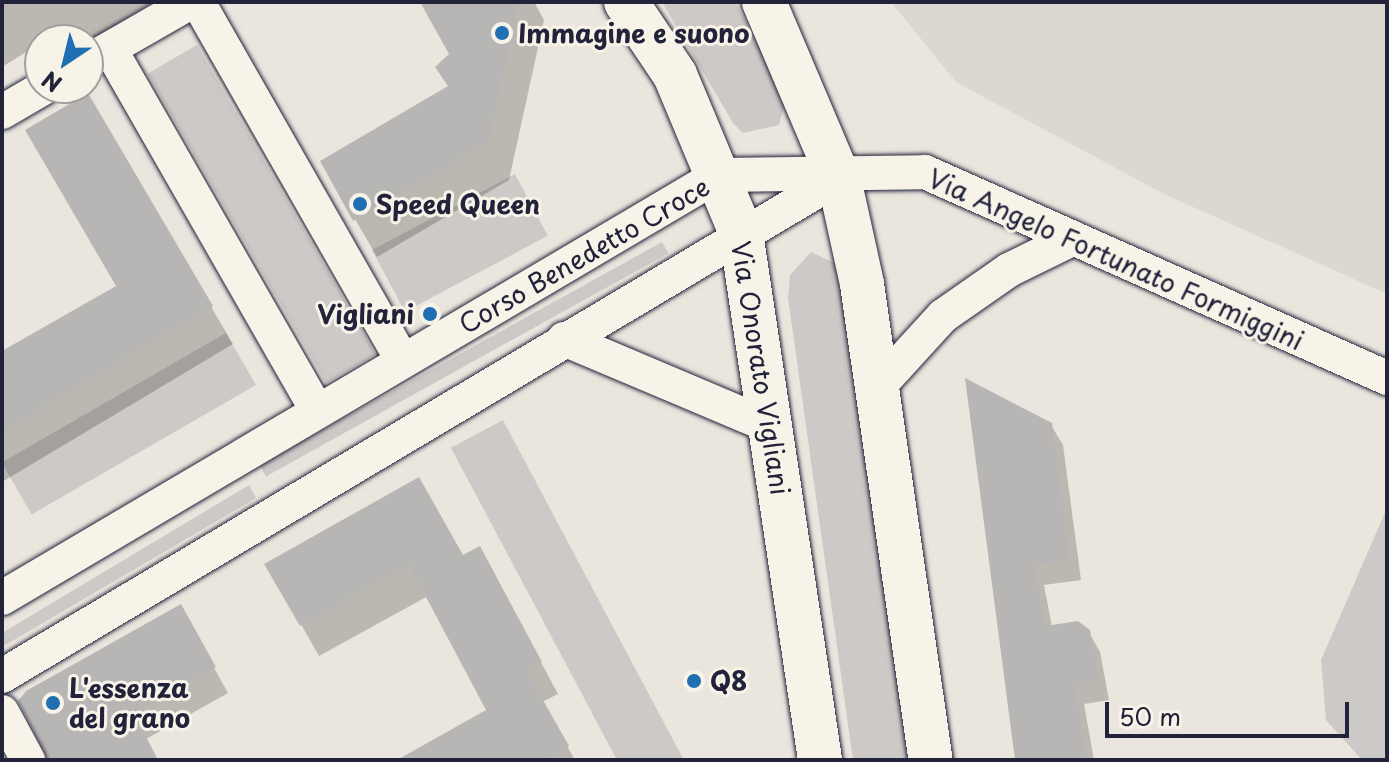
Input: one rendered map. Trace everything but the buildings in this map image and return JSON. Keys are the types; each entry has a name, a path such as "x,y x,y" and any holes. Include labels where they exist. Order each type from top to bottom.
{"main road":[{"name":"Via Onorato Vigliani","path":"626,2 675,75 741,233 820,760"},
{"path":"764,2 839,179 879,386 931,760"}],"street":[{"path":"104,52 191,2"},
{"path":"198,2 403,361"},
{"path":"104,63 317,411"},
{"path":"2,112 24,99"},
{"name":"Via Angelo Fortunato Formiggini","path":"839,179 925,172 1387,378"},
{"name":"Corso Benedetto Croce","path":"2,598 719,175 839,179"},
{"path":"2,676 741,233 839,179"},
{"path":"879,386 943,316 1009,270 1074,238"},
{"path":"564,339 770,426"},
{"path":"2,712 28,760"}],"shaded area":[{"path":"662,2 735,2 787,96 779,125 743,133 733,123"},
{"path":"891,2 1387,2 1387,294 1162,193 956,82"},
{"path":"197,45 376,354 326,383 148,74"},
{"path":"515,174 548,236 405,312 372,250"},
{"path":"662,242 668,253 266,476 260,465"},
{"path":"811,252 847,269 918,760 853,760 788,298 790,275"},
{"path":"226,333 256,385 32,514 2,462"},
{"path":"503,420 684,760 617,760 451,448"},
{"path":"249,485 256,498 2,647 2,633"},
{"path":"1387,508 1387,760 1362,760 1326,720 1321,660"}],"place":[{"name":"Immagine e suono","path":"502,33"},
{"name":"Speed Queen","path":"360,204"},
{"name":"Vigliani","path":"430,314"},
{"name":"Q8","path":"694,681"},
{"name":"L'essenza del grano","path":"53,703"}]}
